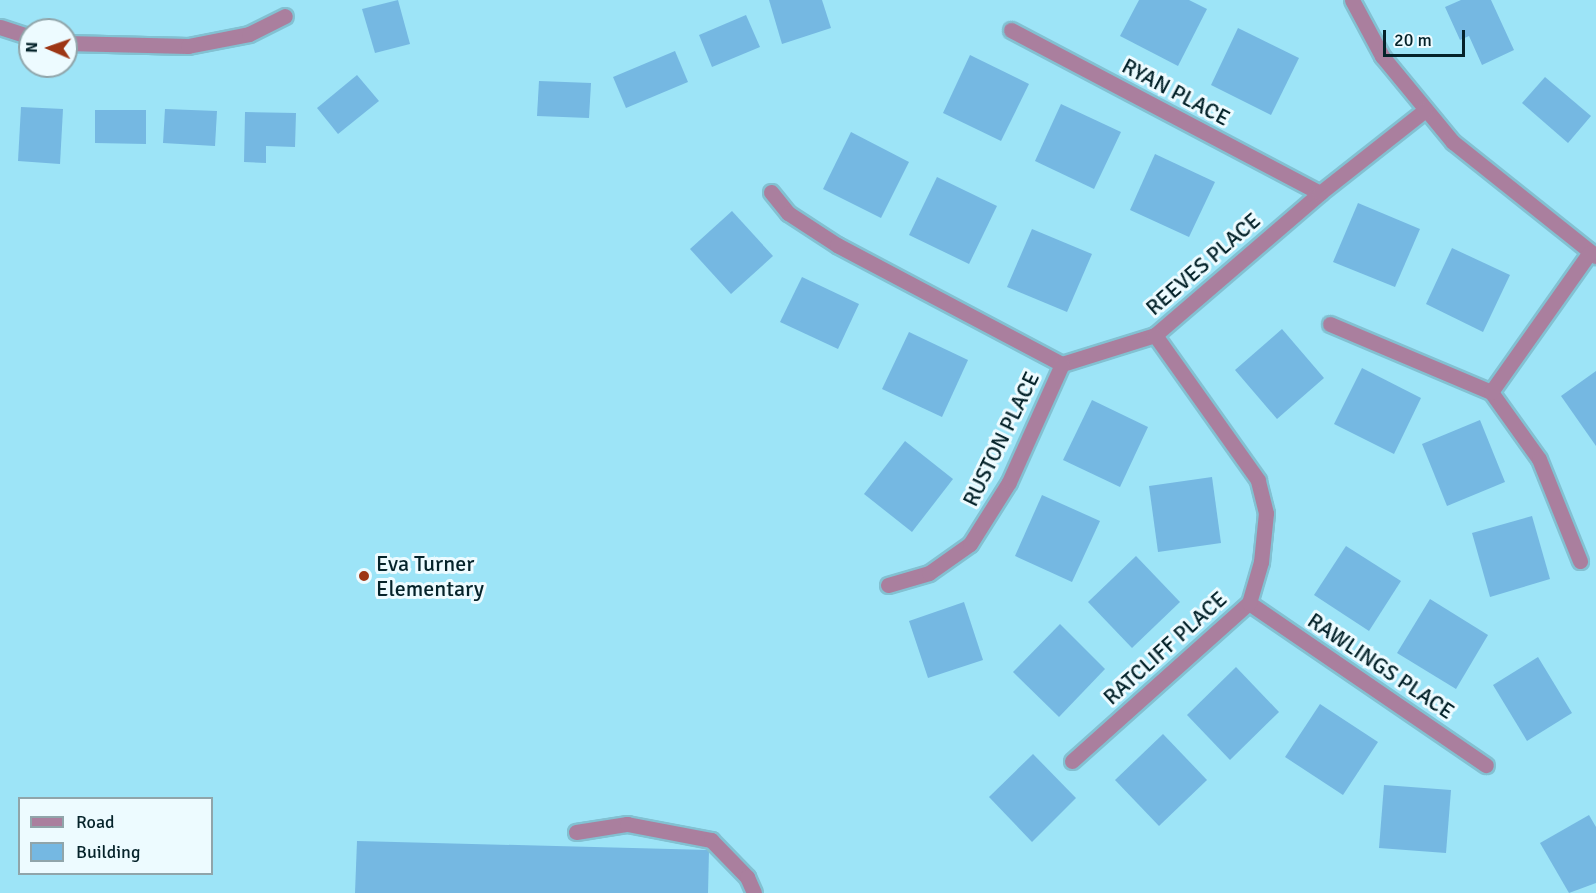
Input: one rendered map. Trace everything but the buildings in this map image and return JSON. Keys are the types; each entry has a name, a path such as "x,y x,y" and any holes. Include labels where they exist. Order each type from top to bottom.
{"street":[{"path":"1352,0 1383,56 1425,110 1487,172 1593,254 1491,392"},
{"path":"78,43 188,46 249,34 285,16"},
{"path":"0,27 18,33"},
{"name":"RYAN PLACE","path":"1011,30 1320,193"},
{"name":"REEVES PLACE","path":"1062,364 1155,335 1320,193 1425,110"},
{"path":"771,192 788,213 837,245 1062,364"},
{"path":"1330,324 1491,392 1539,459 1580,561"},
{"name":"RATCLIFF PLACE","path":"1072,761 1249,603 1265,536 1264,495 1248,462 1155,335"},
{"name":"RUSTON PLACE","path":"888,585 929,573 970,544 1009,482 1062,364"},
{"name":"RAWLINGS PLACE","path":"1249,603 1486,765"},
{"path":"576,832 627,824 711,840 747,877 754,893"}],"place":[{"name":"Eva Turner Elementary","path":"364,576"}]}
